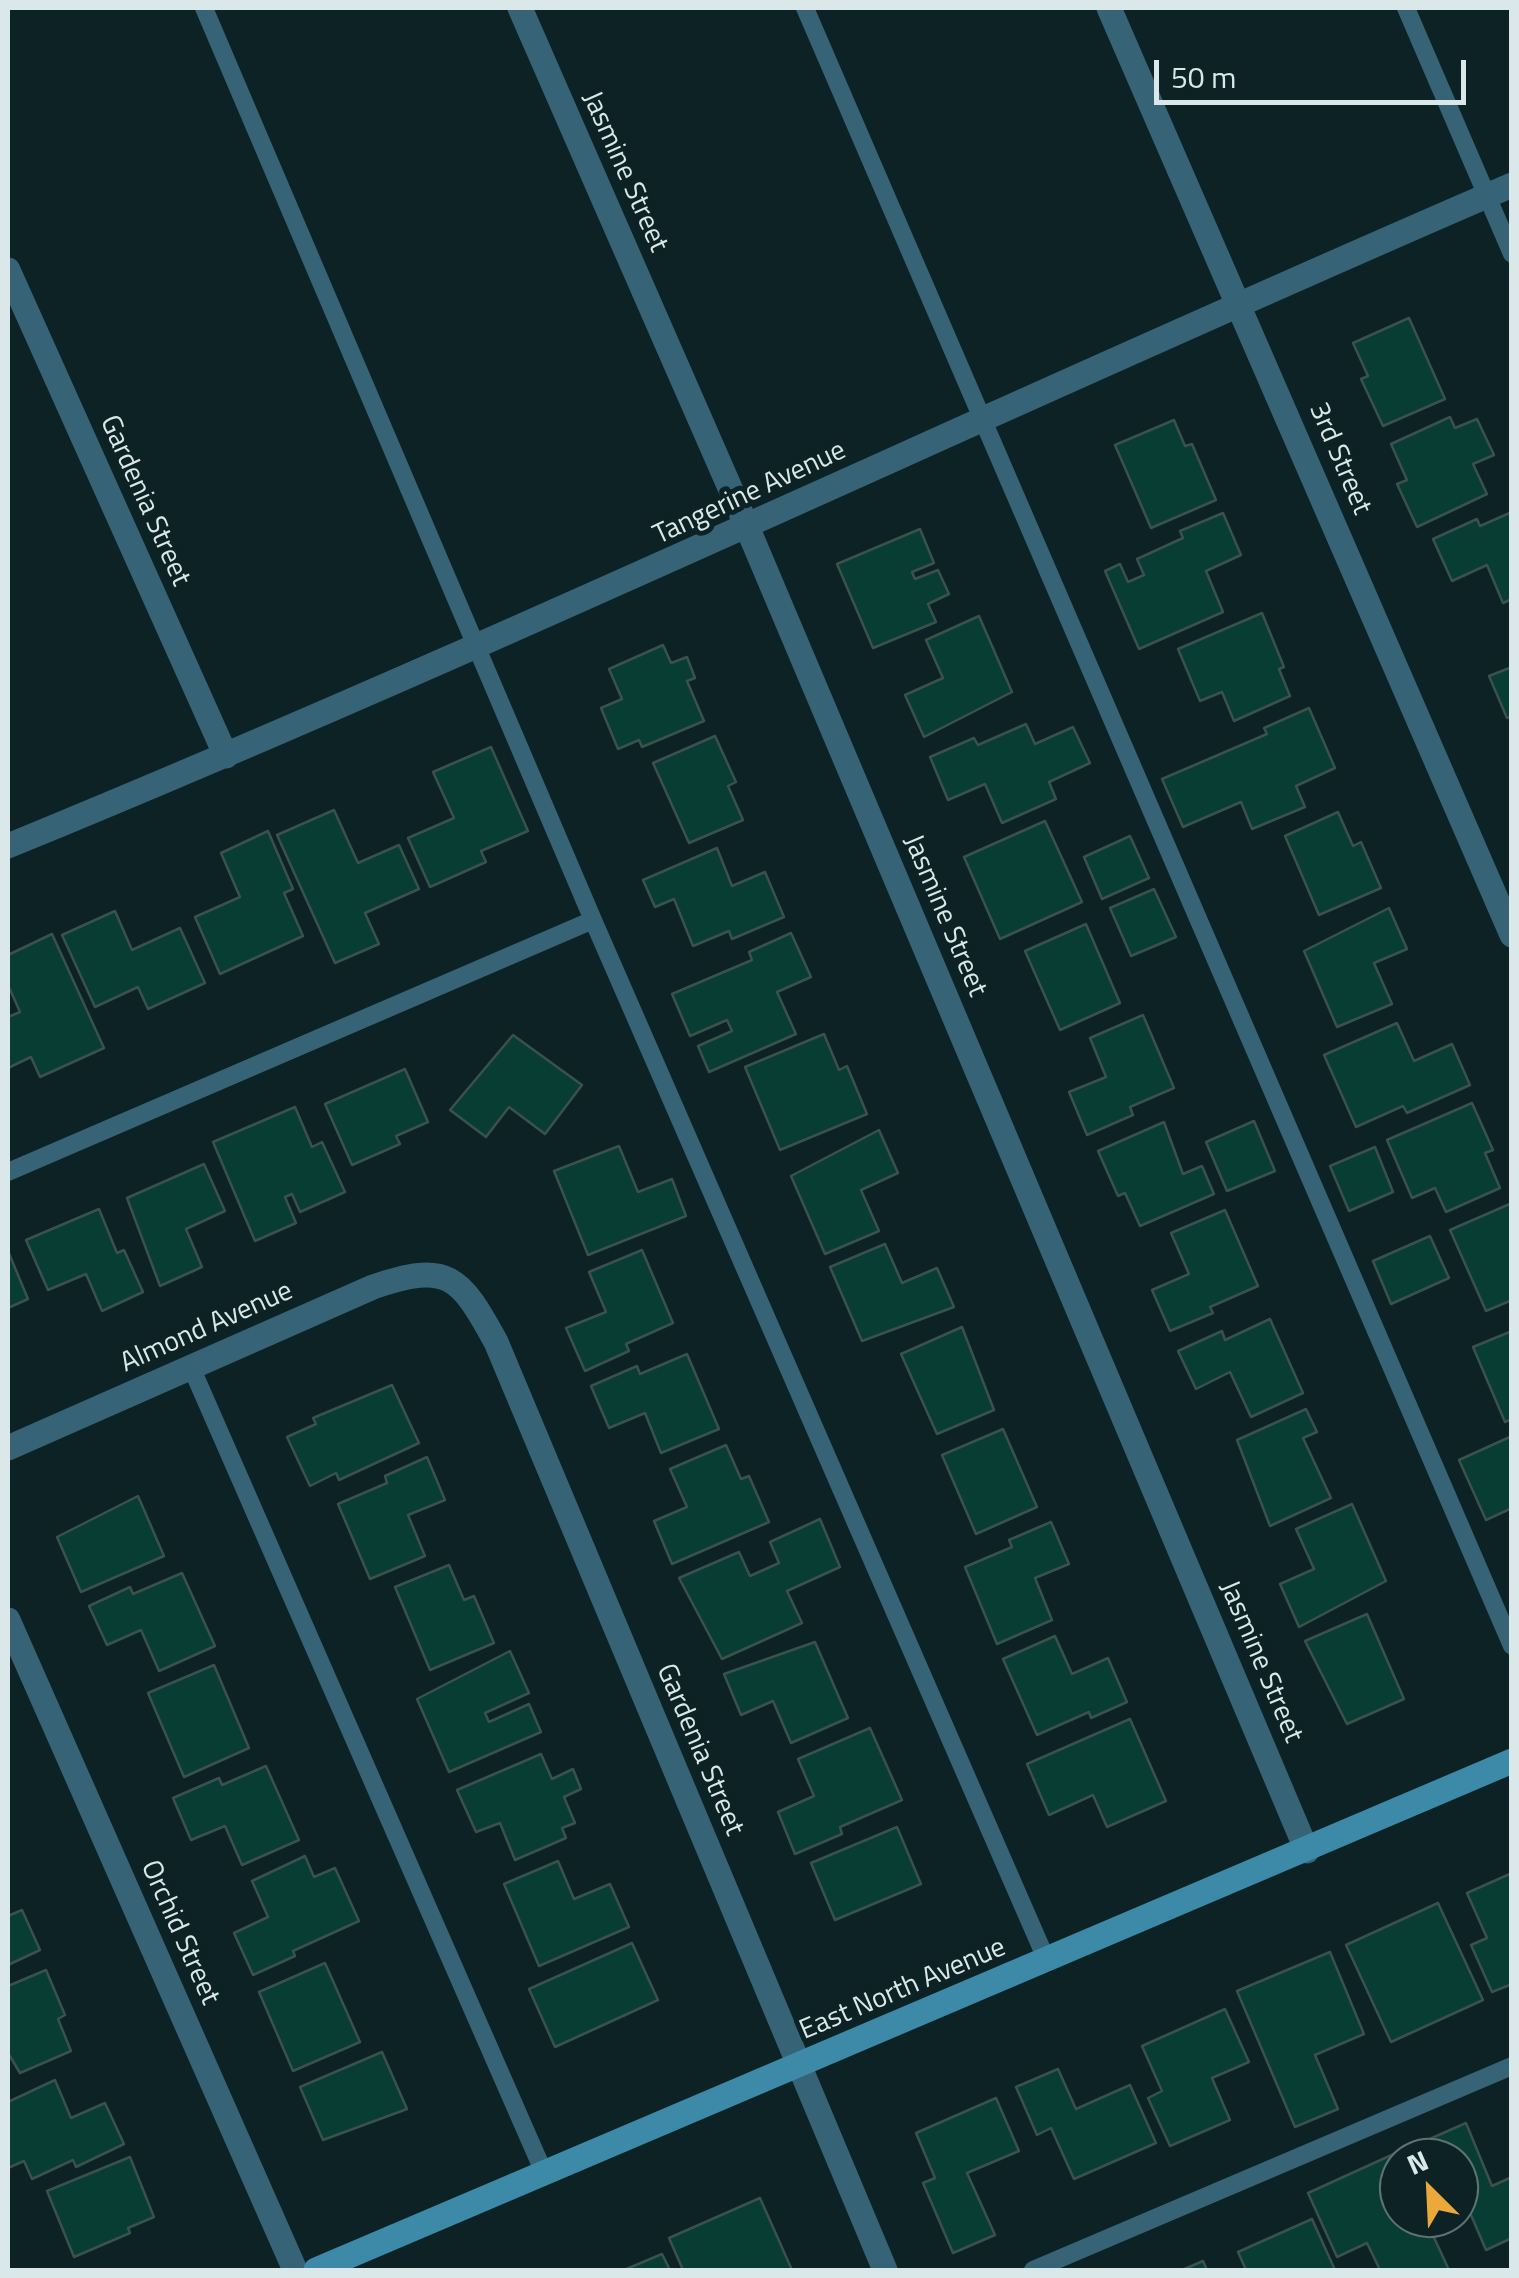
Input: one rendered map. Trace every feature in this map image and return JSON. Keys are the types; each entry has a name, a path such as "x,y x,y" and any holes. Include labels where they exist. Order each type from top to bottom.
{"street":[{"name":"Jasmine Street","path":"520,8 748,529 1307,1851"},
{"name":"3rd Street","path":"1109,8 1512,936"},
{"name":"Tangerine Avenue","path":"8,846 480,648 1239,302 1512,185"},
{"name":"Gardenia Street","path":"8,270 226,756"},
{"name":"Almond Avenue","path":"8,1448 373,1286 414,1272 433,1272"},
{"name":"Gardenia Street","path":"433,1272 470,1293 496,1342 886,2270"},
{"name":"Orchid Street","path":"8,1620 295,2270"},
{"name":"East North Avenue","path":"316,2270 1512,1761"}],"lane":[{"path":"204,8 593,920 1046,1962"},
{"path":"805,8 1512,1646"},
{"path":"1406,8 1512,254"},
{"path":"8,1172 593,920"},
{"path":"192,1369 546,2174"},
{"path":"1033,2270 1512,2066"}],"building":[{"path":"1409,318 1445,399 1383,426 1361,379 1368,376 1353,343"},
{"path":"1450,417 1455,428 1477,419 1494,455 1473,464 1487,494 1417,527 1397,484 1407,480 1391,444"},
{"path":"1174,420 1185,446 1192,444 1216,500 1151,528 1115,445"},
{"path":"1512,512 1512,599 1503,603 1487,565 1452,581 1433,539 1477,519 1480,526"},
{"path":"1223,513 1241,555 1206,571 1223,612 1139,649 1105,571 1120,564 1128,582 1144,575 1137,559 1183,538 1180,531"},
{"path":"920,529 934,563 912,572 915,579 938,570 949,594 928,604 936,622 873,648 837,564"},
{"path":"1262,613 1284,667 1279,669 1290,696 1234,721 1222,692 1200,701 1178,649"},
{"path":"979,616 1012,692 924,737 905,695 943,678 926,640"},
{"path":"663,645 671,663 687,657 695,678 687,681 704,721 642,747 639,740 618,749 601,708 622,699 609,669"},
{"path":"1512,667 1512,716 1507,718 1489,676"},
{"path":"1309,708 1335,768 1296,786 1305,807 1252,829 1241,802 1183,827 1162,779 1267,734 1264,728"},
{"path":"1026,724 1035,744 1073,727 1090,763 1049,782 1056,799 1002,823 985,784 948,800 930,757 974,738 978,745"},
{"path":"715,736 736,782 728,786 743,820 689,843 653,763"},
{"path":"491,747 528,831 481,851 486,862 430,887 408,838 454,818 433,772"},
{"path":"334,810 358,863 399,845 419,889 365,913 379,944 335,963 277,835"},
{"path":"1338,812 1353,846 1361,842 1381,888 1319,915 1285,836"},
{"path":"1045,821 1082,902 1000,939 964,857"},
{"path":"268,831 293,889 284,893 303,936 220,974 195,917 240,897 221,853"},
{"path":"1130,836 1149,878 1102,899 1084,857"},
{"path":"717,848 732,886 765,872 784,917 732,939 729,931 693,946 674,899 655,907 643,880"},
{"path":"1154,889 1176,937 1131,956 1110,908"},
{"path":"1389,908 1407,949 1374,963 1392,1004 1337,1027 1304,951"},
{"path":"115,911 132,950 180,928 205,983 148,1009 138,987 95,1007 62,935"},
{"path":"1086,924 1120,1003 1060,1030 1025,951"},
{"path":"791,933 811,977 777,992 796,1034 709,1072 698,1046 732,1031 727,1020 690,1036 672,994 752,960 749,952"},
{"path":"52,934 104,1048 40,1077 31,1057 8,1068 8,1017 20,1012 8,985 8,955"},
{"path":"1143,1015 1174,1088 1130,1107 1133,1115 1087,1135 1069,1092 1106,1077 1090,1038"},
{"path":"1397,1023 1414,1061 1452,1044 1470,1085 1407,1113 1403,1106 1356,1127 1324,1055"},
{"path":"824,1034 839,1070 847,1066 867,1114 780,1150 745,1067"},
{"path":"513,1035 582,1085 545,1134 509,1107 486,1137 450,1110"},
{"path":"405,1069 428,1122 396,1136 400,1144 352,1165 325,1104"},
{"path":"1472,1103 1493,1150 1485,1153 1500,1188 1446,1212 1435,1188 1412,1198 1387,1140"},
{"path":"295,1107 312,1147 322,1142 345,1192 300,1212 292,1194 285,1197 296,1223 255,1241 213,1142"},
{"path":"1254,1121 1275,1171 1227,1191 1206,1142"},
{"path":"1164,1122 1183,1174 1202,1166 1214,1194 1140,1226 1125,1193 1118,1196 1098,1151"},
{"path":"879,1130 898,1173 861,1190 879,1231 825,1254 791,1176"},
{"path":"619,1146 638,1192 672,1179 686,1216 588,1255 554,1171"},
{"path":"1375,1147 1393,1192 1349,1211 1330,1166"},
{"path":"204,1164 225,1211 186,1229 202,1267 160,1286 127,1198"},
{"path":"1512,1203 1512,1300 1486,1311 1450,1230"},
{"path":"99,1209 117,1253 124,1250 143,1292 102,1311 86,1274 48,1290 26,1240"},
{"path":"1225,1210 1258,1286 1210,1307 1213,1313 1170,1331 1152,1290 1189,1274 1171,1233"},
{"path":"1430,1236 1449,1278 1391,1304 1373,1261"},
{"path":"885,1244 902,1283 937,1268 954,1307 862,1341 830,1267"},
{"path":"642,1250 673,1323 626,1344 629,1351 585,1371 566,1328 606,1312 589,1272"},
{"path":"8,1251 28,1299 8,1308"},
{"path":"1270,1319 1303,1393 1251,1417 1230,1372 1196,1389 1178,1351 1222,1331 1225,1340"},
{"path":"962,1327 994,1410 937,1434 901,1354"},
{"path":"1512,1331 1512,1419 1505,1422 1473,1347"},
{"path":"687,1354 719,1429 661,1453 645,1413 609,1428 591,1386 637,1366 640,1374"},
{"path":"392,1385 419,1443 339,1480 336,1473 310,1486 287,1437 316,1424 313,1418"},
{"path":"1306,1409 1317,1432 1303,1438 1331,1498 1270,1526 1237,1440"},
{"path":"1003,1429 1037,1507 976,1534 942,1455"},
{"path":"1512,1436 1512,1508 1486,1520 1459,1460"},
{"path":"726,1445 741,1479 749,1476 769,1522 672,1564 654,1521 687,1507 670,1469"},
{"path":"427,1457 445,1500 408,1515 425,1556 370,1579 338,1504 387,1483 385,1476"},
{"path":"138,1496 164,1556 81,1592 57,1537"},
{"path":"1352,1504 1386,1581 1299,1627 1280,1584 1314,1569 1296,1529"},
{"path":"820,1519 840,1567 787,1591 802,1623 722,1659 679,1578 739,1552 750,1576 779,1563 770,1542"},
{"path":"1051,1522 1069,1564 1035,1578 1052,1620 997,1644 965,1567 1012,1547 1009,1540"},
{"path":"449,1565 464,1600 474,1596 494,1643 430,1670 395,1587"},
{"path":"182,1573 215,1646 159,1671 141,1630 107,1645 89,1606 130,1587 133,1594"},
{"path":"1367,1614 1404,1699 1347,1724 1305,1641"},
{"path":"1055,1636 1072,1674 1108,1658 1127,1702 1091,1718 1089,1712 1037,1735 1003,1659"},
{"path":"815,1642 848,1718 791,1743 773,1701 741,1715 724,1674"},
{"path":"510,1651 529,1693 485,1713 489,1722 529,1704 541,1732 449,1772 417,1699"},
{"path":"214,1665 249,1748 184,1777 148,1693"},
{"path":"1130,1719 1166,1801 1107,1827 1093,1795 1049,1815 1027,1764"},
{"path":"870,1728 902,1800 840,1827 842,1834 795,1854 778,1812 814,1796 798,1759"},
{"path":"541,1754 552,1779 573,1769 581,1789 564,1797 575,1823 562,1828 566,1838 515,1860 500,1823 476,1832 457,1790"},
{"path":"266,1766 299,1840 242,1865 225,1826 191,1840 173,1798 219,1778 222,1785"},
{"path":"897,1827 921,1884 835,1920 811,1863"},
{"path":"305,1856 314,1877 335,1868 359,1921 293,1951 295,1956 253,1975 234,1933 268,1917 252,1881"},
{"path":"558,1861 574,1899 610,1884 629,1927 539,1966 504,1884"},
{"path":"1512,1873 1512,1984 1492,1992 1471,1945 1487,1938 1467,1893"},
{"path":"1438,1903 1483,2000 1391,2042 1346,1945"},
{"path":"22,1910 40,1950 8,1965 8,1916"},
{"path":"632,1943 658,2000 555,2047 529,1989"},
{"path":"1330,1952 1364,2034 1315,2055 1338,2109 1295,2127 1237,1991"},
{"path":"325,1963 360,2042 293,2071 259,1992"},
{"path":"46,1970 65,2015 58,2019 71,2051 20,2073 8,2053 8,1986"},
{"path":"1225,2009 1249,2062 1212,2078 1230,2120 1170,2146 1148,2098 1162,2091 1142,2046"},
{"path":"382,2052 407,2109 323,2140 300,2087"},
{"path":"1058,2069 1076,2109 1130,2085 1156,2143 1074,2179 1051,2128 1037,2135 1016,2087"},
{"path":"55,2080 71,2118 105,2103 124,2144 76,2167 73,2160 32,2179 24,2161 8,2168 8,2102"},
{"path":"996,2098 1019,2151 967,2173 995,2235 953,2253 923,2183 935,2178 916,2133"},
{"path":"1466,2123 1472,2138 1432,2138"},
{"path":"1479,2154 1492,2186 1512,2177 1512,2238 1486,2250 1479,2234"},
{"path":"130,2157 154,2217 128,2228 130,2233 74,2257 47,2191"},
{"path":"1379,2161 1379,2238 1434,2238 1449,2270 1380,2270 1367,2243 1337,2257 1308,2193"},
{"path":"760,2198 792,2270 683,2270 669,2238"},
{"path":"1312,2219 1335,2270 1246,2270 1238,2252"},
{"path":"662,2254 670,2270 624,2270"},
{"path":"1203,2261 1207,2270 1182,2270"}]}
